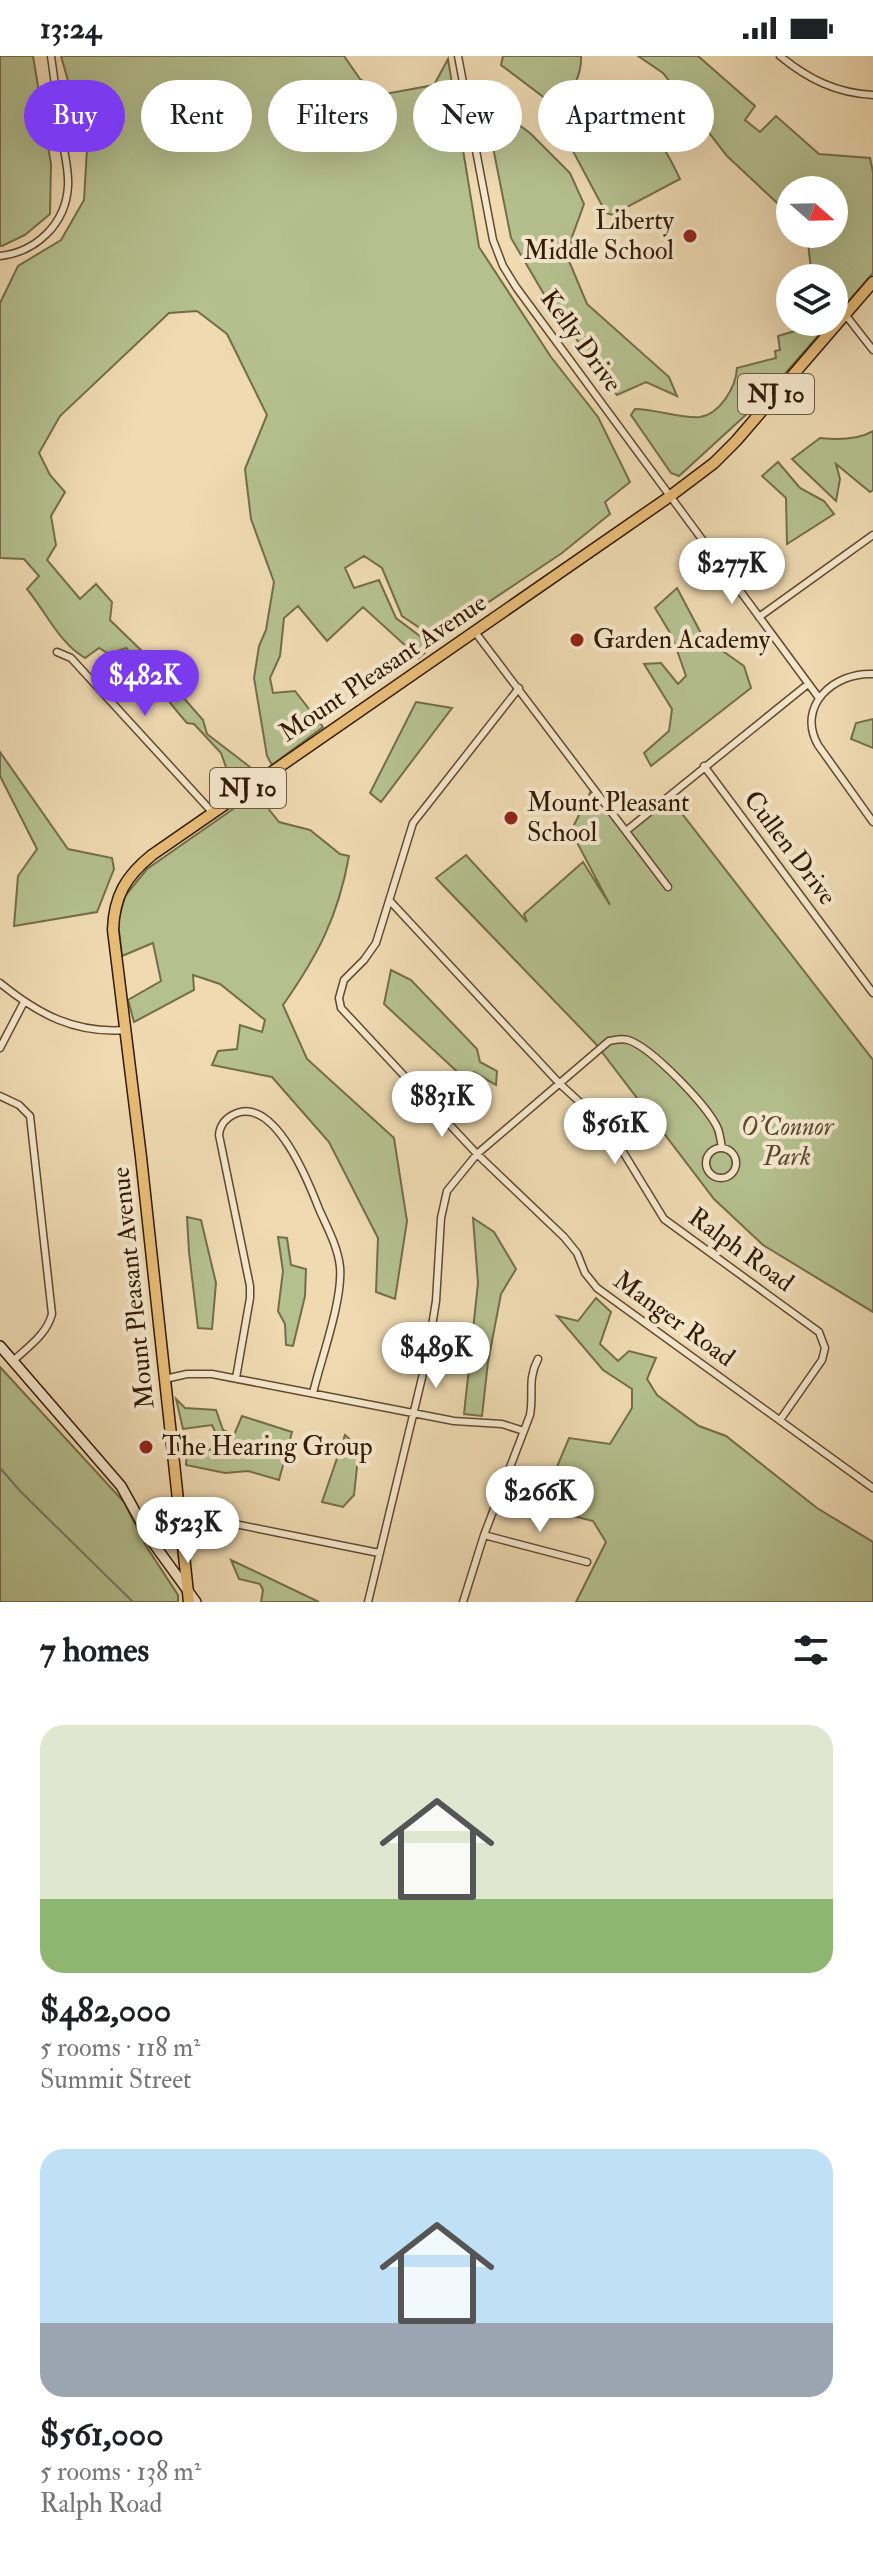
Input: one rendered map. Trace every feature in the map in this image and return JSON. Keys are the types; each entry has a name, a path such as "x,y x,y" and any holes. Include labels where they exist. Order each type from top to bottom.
{"main road":[{"name":"Mount Pleasant Avenue","path":"848,309 873,282"},
{"name":"Mount Pleasant Avenue","path":"191,1599 113,930 118,895 138,866 714,463 825,336"},
{"path":"0,1346 121,1486 191,1599"},
{"path":"146,1530 161,1535 171,1532 180,1519"}],"street":[{"path":"0,256 23,251 36,244 55,224 66,200 67,171 51,56"},
{"name":"Kelly Drive","path":"458,56 490,223 503,266 819,698"},
{"path":"780,56 798,70 832,88 873,95"},
{"path":"848,318 873,350"},
{"path":"759,617 873,535"},
{"path":"475,632 668,887"},
{"path":"57,652 71,658 213,813"},
{"path":"873,674 835,683 819,698 811,721 818,745 873,822"},
{"path":"626,831 808,684"},
{"name":"Manger Road","path":"519,688 418,813 371,953 344,980 339,998 341,1008 477,1154 564,1237 597,1288 873,1488"},
{"name":"Cullen Drive","path":"704,766 873,993"},
{"name":"Ralph Road","path":"390,901 560,1084 609,1129 664,1219 819,1332 825,1348 822,1360 780,1420"},
{"path":"0,983 24,1002 69,1025 95,1030 126,1030"},
{"path":"0,1048 24,1002"},
{"path":"368,1602 415,1414 433,1326 443,1204 453,1181 477,1154 609,1041 628,1040 664,1063 713,1121 722,1148 734,1155 736,1164 728,1176 720,1178 709,1172 706,1164 710,1152 722,1148"},
{"path":"0,1096 19,1105 30,1116 52,1314 50,1323 42,1333 13,1361"},
{"path":"236,1378 250,1286 219,1132 223,1123 242,1112 258,1114 271,1124 297,1159 338,1257 339,1289 313,1393"},
{"path":"463,1602 484,1535 524,1431 532,1404 531,1372 538,1359"},
{"path":"165,1379 199,1374 236,1378 415,1414 454,1421 502,1424 524,1431"},
{"path":"180,1519 379,1553"},
{"path":"484,1535 587,1562"}],"green space":[{"path":"0,56 33,56 37,80 24,80 24,152 49,152 50,214 25,235 0,246"},
{"path":"61,56 344,56 362,80 268,80 268,152 397,152 397,92 413,89 413,152 463,152 479,247 551,357 598,417 630,482 605,502 610,514 562,553 435,638 402,616 382,568 364,556 345,568 354,588 379,580 396,618 433,646 419,658 363,607 327,641 298,606 284,618 280,656 270,678 273,693 295,691 323,727 272,765 267,756 254,678 274,582 251,519 245,469 267,415 227,334 197,311 169,313 60,416 39,453 50,475 65,492 51,516 56,545 47,560 80,599 96,584 112,602 110,620 147,656 203,720 207,734 250,767 232,784 221,753 194,724 187,723 126,648 109,654 99,648 85,658 76,652 60,636 27,589 39,576 24,559 0,558 0,303 18,266 61,240 84,200 87,152 125,152 125,80 68,80"},
{"path":"503,56 581,56 577,80 538,80 538,93 501,65"},
{"path":"638,56 698,56 755,106 745,120 760,132 776,116 819,154 870,158 873,172 873,273 848,302 848,264 810,264 809,248 848,248 848,176 776,176 776,202 727,156 714,139 714,80 668,80"},
{"path":"448,59 451,80 437,80"},
{"path":"522,127 538,141 538,152 549,152 570,173 584,204 572,237 569,261 587,304 669,377 677,396 646,382 617,395 545,296 511,238 494,152 522,152"},
{"path":"573,152 666,152 680,179 612,215 606,213"},
{"path":"778,336 818,336 762,400 679,476 671,473 631,415 635,409 693,417 707,415 726,398 737,368 776,358 775,351 780,350"},
{"path":"873,431 873,490 870,492 836,464 840,479 836,501 792,459 820,438 847,439"},
{"path":"778,462 800,488 824,501 834,514 787,544 786,498 762,476"},
{"path":"677,588 703,637 744,666 751,688 651,766 644,753 669,731 672,709 644,664 661,663 678,684 686,676 672,636 655,608"},
{"path":"416,702 452,708 381,802 370,793"},
{"path":"873,719 873,748 851,739 856,723"},
{"path":"0,752 68,849 112,858 114,869 97,912 14,926 18,876 37,849 0,776"},
{"name":"O'Connor Park","path":"593,787 626,831 669,797 873,1060 873,1312 763,1245 714,1199 595,1043 436,878 466,855 527,922 524,914 583,862 610,905 571,831"},
{"path":"256,793 279,822 310,830 340,854 349,856 333,917 307,969 283,1005 307,1059 394,1138 407,1221 395,1299 376,1292 378,1238 329,1142 272,1077 212,1065 218,1051 237,1049 240,1025 262,1032 265,1020 220,984 193,975 194,990 134,1022 128,1000 161,981 153,943 122,956 118,922 125,896 147,869"},
{"path":"391,970 411,980 477,1049 480,1062 497,1071 496,1085 474,1072 465,1079 384,1004"},
{"path":"187,1217 201,1220 216,1283 212,1329 198,1328"},
{"path":"473,1218 494,1232 516,1269 501,1294 482,1416 464,1414 478,1283"},
{"path":"278,1237 287,1238 291,1265 306,1269 305,1296 293,1346 286,1345 285,1324 278,1311 283,1271"},
{"path":"596,1298 611,1312 600,1344 618,1361 629,1351 656,1358 647,1379 657,1395 699,1426 726,1436 817,1508 873,1542 873,1602 576,1602 606,1542 593,1521 546,1509 546,1493 569,1438 610,1444 632,1408 632,1389 603,1370 557,1316 578,1321"},
{"path":"0,1367 124,1502 146,1546 178,1595 178,1602 0,1602"},
{"path":"176,1399 185,1408 216,1410 223,1430 234,1435 242,1416 292,1432 279,1480 248,1471 225,1473 186,1465 187,1451 217,1449 218,1438 212,1425 183,1429"},
{"path":"345,1435 359,1448 354,1495 343,1507 322,1502"},
{"path":"231,1560 319,1602 261,1602 263,1590 260,1584 239,1579"}],"waterway":[{"path":"0,1468 133,1602"}],"place":[{"name":"Liberty Middle School","path":"690,236"},
{"name":"Garden Academy","path":"577,640"},
{"name":"Mount Pleasant School","path":"511,818"},
{"name":"The Hearing Group","path":"146,1447"}]}
